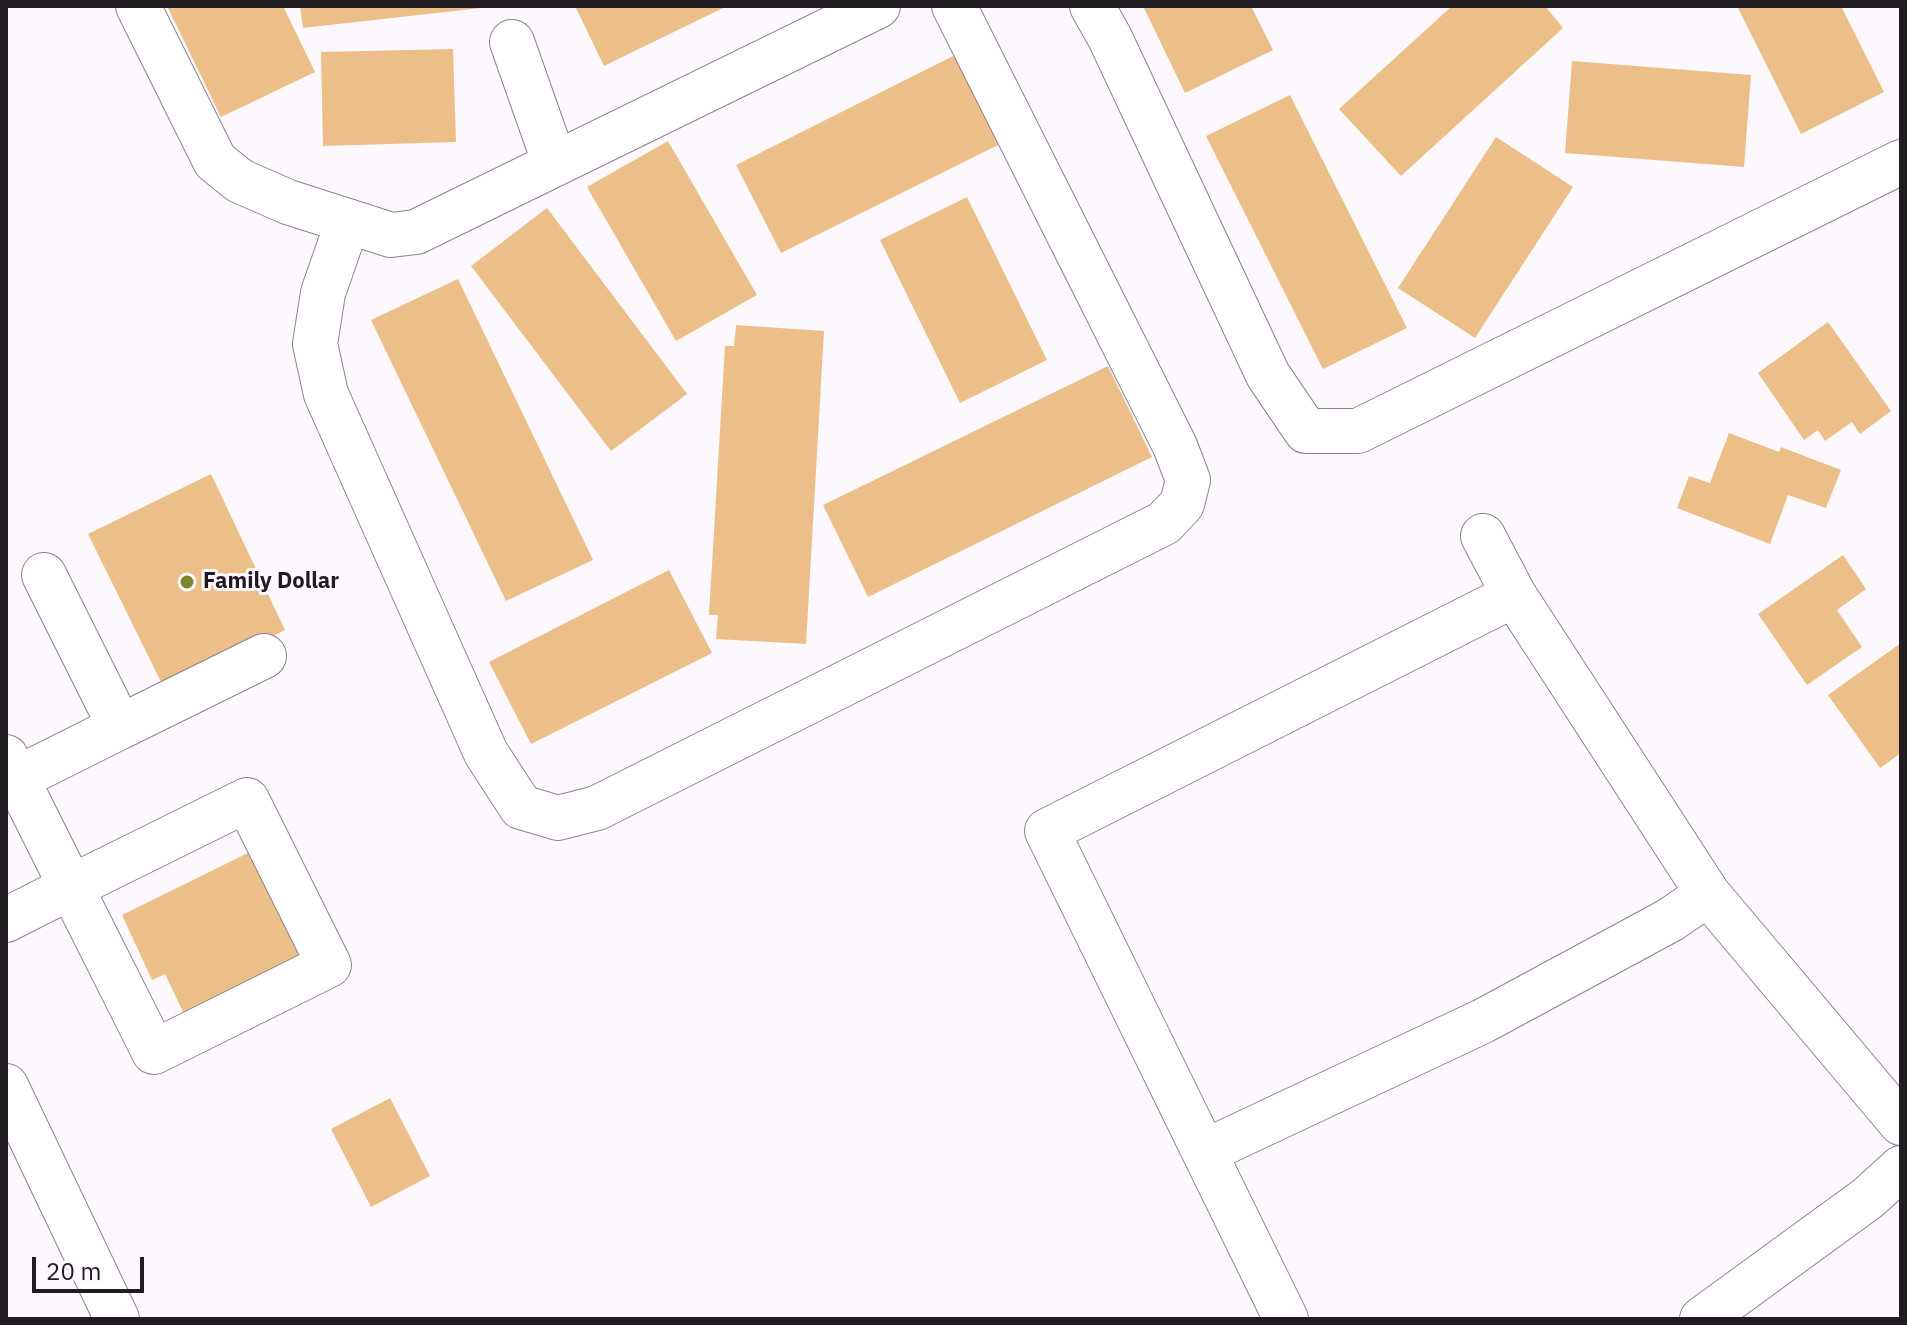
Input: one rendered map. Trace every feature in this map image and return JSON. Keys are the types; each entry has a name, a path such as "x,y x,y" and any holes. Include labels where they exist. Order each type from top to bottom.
{"main road":[{"path":"138,6 215,161 240,181 288,202 391,235 416,232 878,6"},
{"path":"348,221 323,293 315,344 326,394 486,753 521,807 558,818 597,808 1164,523 1182,504 1188,480 1175,446 954,6"},
{"path":"1092,6 1110,38 1268,375 1306,431 1358,431 1901,162"},
{"path":"512,42 555,164"},
{"path":"1483,536 1514,595 1708,894 1901,1123"},
{"path":"44,575 120,727"},
{"path":"1286,1319 1047,831 1514,595"},
{"path":"6,920 71,887 247,800 329,965 154,1052 71,887 10,773 120,727 264,656"},
{"path":"1204,1152 1483,1021 1670,920 1708,894"},
{"path":"6,1086 117,1319"},
{"path":"1702,1319 1868,1198 1901,1168"}],"building":[{"path":"167,6 283,6 315,72 221,117"},
{"path":"300,6 481,6 481,8 303,28"},
{"path":"575,6 727,6 604,66"},
{"path":"1143,6 1251,6 1273,50 1185,93"},
{"path":"1452,6 1545,6 1563,28 1401,176 1339,109"},
{"path":"1737,6 1841,6 1884,92 1801,134"},
{"path":"453,49 456,142 323,146 321,52"},
{"path":"955,55 1000,144 781,253 736,165"},
{"path":"1572,61 1751,75 1744,167 1565,153"},
{"path":"1290,95 1407,328 1323,369 1206,136"},
{"path":"1496,137 1573,187 1475,338 1398,288"},
{"path":"668,141 757,295 676,341 587,187"},
{"path":"967,197 1047,360 960,403 880,240"},
{"path":"547,208 687,394 611,451 471,266"},
{"path":"458,279 593,560 506,601 371,320"},
{"path":"1828,322 1891,411 1860,434 1852,422 1825,441 1818,430 1804,440 1758,373"},
{"path":"736,325 824,331 806,644 716,639 718,615 709,615 725,346 734,346"},
{"path":"1108,366 1152,457 868,597 823,505"},
{"path":"1729,433 1779,452 1781,447 1841,470 1826,508 1788,495 1770,544 1677,508 1689,476 1710,483"},
{"name":"Family Dollar","path":"211,474 285,630 165,690 88,534"},
{"path":"1843,555 1866,589 1837,610 1862,647 1807,685 1758,614"},
{"path":"669,570 712,653 531,744 489,662"},
{"path":"1901,643 1901,753 1880,768 1828,695"},
{"path":"260,847 313,954 186,1018 165,974 152,980 122,915"},
{"path":"390,1098 430,1176 371,1207 331,1129"}],"place":[{"name":"Family Dollar","path":"187,582"}]}
